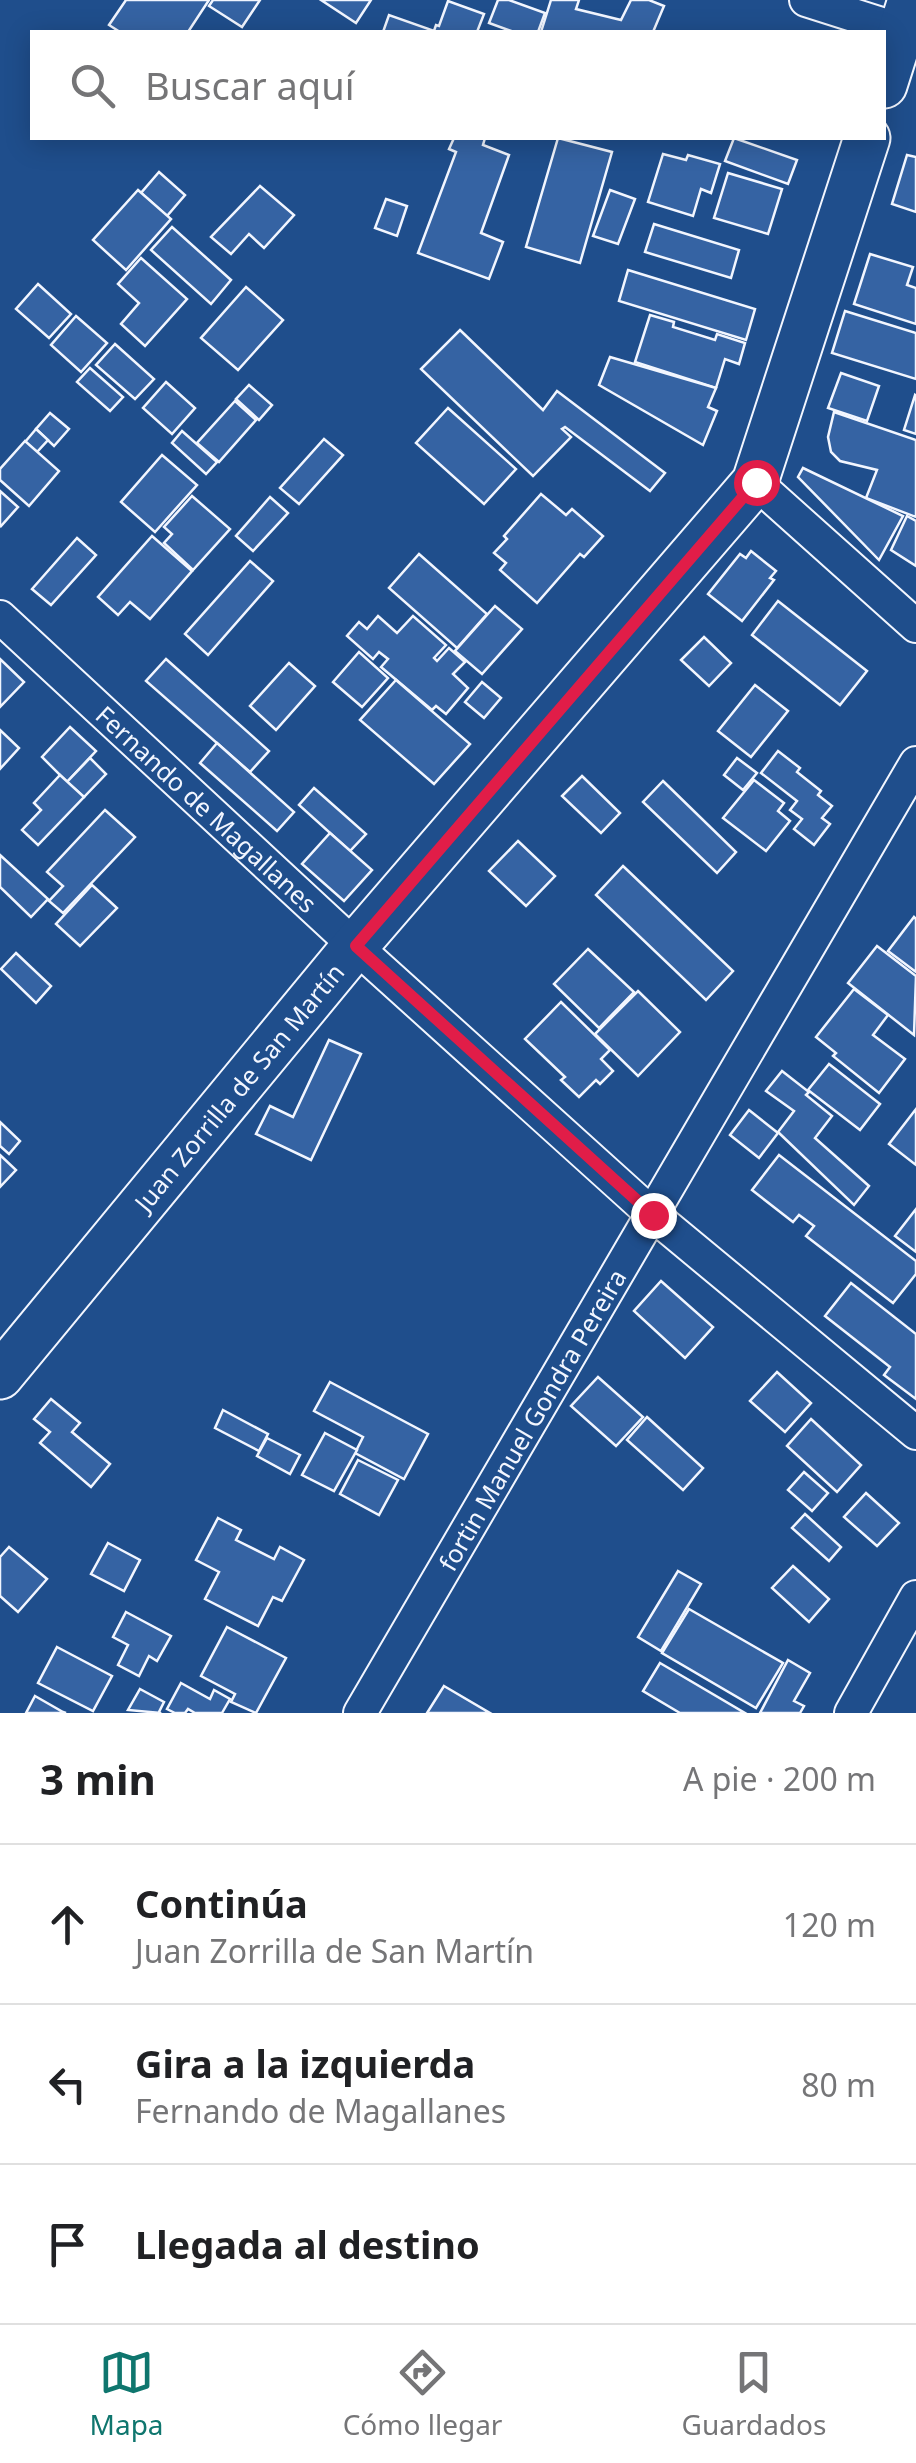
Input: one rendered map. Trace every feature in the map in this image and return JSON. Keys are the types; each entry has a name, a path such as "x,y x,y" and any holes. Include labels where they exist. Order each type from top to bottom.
{"street":[{"path":"806,0 910,22 886,81"},
{"name":"Juan Zorrilla de San Martín","path":"0,1376 356,946 756,482 866,140"},
{"path":"756,482 916,626"},
{"name":"Fernando de Magallanes","path":"0,617 653,1215 916,1433"},
{"name":"fortin Manuel Gondra Pereira","path":"360,1713 916,763"},
{"path":"851,1713 916,1597"}],"building":[{"path":"126,0 209,0 189,30 117,30 109,25"},
{"path":"213,0 260,0 242,27 209,6"},
{"path":"321,0 371,0 356,23"},
{"path":"498,0 545,13 539,30 508,30 489,23"},
{"path":"551,0 579,0 576,9 621,20 631,0 649,0 664,6 654,30 542,30"},
{"path":"448,1 484,14 478,30 434,30"},
{"path":"389,15 431,30 384,30"},
{"path":"453,140 484,140 483,145 509,155 481,233 503,242 489,279 418,253 456,152 449,149"},
{"path":"557,140 612,152 580,263 526,247"},
{"path":"733,140 797,160 788,184 725,161"},
{"path":"663,154 686,160 688,155 720,164 711,193 701,189 693,216 648,202"},
{"path":"907,155 916,157 916,212 892,204"},
{"path":"159,172 185,195 167,216 141,193"},
{"path":"728,173 782,189 768,234 714,218"},
{"path":"260,186 294,215 264,248 249,234 231,254 211,237"},
{"path":"138,190 171,219 126,270 93,240"},
{"path":"610,190 635,199 618,244 593,236"},
{"path":"386,199 407,206 397,236 375,228"},
{"path":"654,224 739,250 731,278 645,252"},
{"path":"172,227 231,280 211,304 151,250"},
{"path":"870,254 913,267 907,285 916,288 916,324 854,304"},
{"path":"141,258 187,299 145,346 121,324 139,303 118,284"},
{"path":"628,270 755,309 746,340 619,301"},
{"path":"38,284 71,314 49,338 16,309"},
{"path":"246,287 283,320 238,370 201,338"},
{"path":"845,311 916,333 916,379 832,353"},
{"path":"650,315 715,340 717,334 745,343 739,364 725,359 716,388 635,362"},
{"path":"76,316 107,343 81,372 51,345"},
{"path":"460,330 543,410 557,391 665,473 650,491 565,427 562,429 571,437 533,476 421,369"},
{"path":"115,344 154,379 135,399 96,365"},
{"path":"610,357 716,388 708,407 717,411 703,445 599,385"},
{"path":"90,368 123,397 110,411 77,382"},
{"path":"841,373 879,386 867,421 828,408"},
{"path":"166,382 195,408 172,434 143,408"},
{"path":"249,385 272,405 259,420 236,399"},
{"path":"916,396 916,434 904,430"},
{"path":"235,401 256,420 219,462 197,443"},
{"path":"448,408 516,469 484,504 416,443"},
{"path":"834,412 916,440 916,517 866,498 877,470 840,461 831,452 828,437"},
{"path":"50,413 69,429 54,446 36,429"},
{"path":"36,429 48,440 37,452 25,442"},
{"path":"182,431 217,462 206,474 172,443"},
{"path":"324,439 343,455 299,504 280,488"},
{"path":"25,441 59,471 29,506 0,480 0,469"},
{"path":"162,455 197,485 155,532 121,502"},
{"path":"803,468 903,516 879,560 798,477"},
{"path":"0,491 18,507 1,526 0,524"},
{"path":"541,494 566,515 572,509 603,536 584,557 580,554 537,603 500,570 506,563 494,553"},
{"path":"192,496 230,529 193,570 164,543 172,534 164,527"},
{"path":"270,497 288,513 253,551 236,536"},
{"path":"907,516 916,521 916,566 891,550"},
{"path":"152,536 192,571 150,619 130,602 118,615 98,597"},
{"path":"77,538 96,555 51,605 32,589"},
{"path":"751,551 776,571 770,578 774,580 742,621 708,594 740,554 746,558"},
{"path":"419,554 487,614 457,648 389,588"},
{"path":"250,561 273,581 208,655 185,634"},
{"path":"778,601 867,671 840,705 752,635"},
{"path":"495,606 522,629 482,674 455,651"},
{"path":"378,616 397,633 413,616 446,645 434,658 437,661 449,648 465,662 453,674 468,688 446,714 436,706 432,710 381,667 388,659 379,652 373,659 347,636 359,622 367,629"},
{"path":"704,637 731,663 709,686 681,660"},
{"path":"359,652 388,678 362,707 333,682"},
{"path":"0,659 24,682 0,707"},
{"path":"166,659 269,751 250,772 146,681"},
{"path":"289,663 315,686 276,730 250,706"},
{"path":"396,680 470,744 434,784 360,720"},
{"path":"482,682 501,698 484,718 465,702"},
{"path":"755,685 788,711 751,757 718,731"},
{"path":"70,727 96,751 67,782 42,757"},
{"path":"0,730 19,748 0,769"},
{"path":"217,743 294,812 277,831 200,763"},
{"path":"778,751 800,768 797,772 821,791 818,795 832,806 822,818 830,824 814,845 794,829 802,819 790,810 797,801 761,773"},
{"path":"90,758 106,774 84,797 67,782"},
{"path":"737,758 757,773 743,790 724,775"},
{"path":"60,775 84,797 38,845 22,830 41,810 34,803"},
{"path":"582,776 620,813 601,833 562,796"},
{"path":"754,780 784,803 778,811 790,821 766,851 723,818"},
{"path":"663,781 736,852 717,873 643,802"},
{"path":"314,788 366,834 350,851 299,805"},
{"path":"105,810 135,837 63,913 49,901 63,886 47,872"},
{"path":"330,833 372,870 344,901 302,864"},
{"path":"518,841 555,876 526,906 489,871"},
{"path":"0,855 48,899 31,917 0,887"},
{"path":"623,866 733,971 706,1000 596,895"},
{"path":"92,885 117,908 80,946 56,924"},
{"path":"916,919 916,972 888,951"},
{"path":"877,946 916,976 914,1035 848,983"},
{"path":"588,949 634,992 599,1028 554,984"},
{"path":"16,953 51,986 36,1003 1,969"},
{"path":"854,989 888,1015 873,1035 905,1059 879,1093 816,1037"},
{"path":"638,991 680,1032 638,1076 595,1034"},
{"path":"561,1002 610,1050 601,1059 613,1071 600,1084 596,1080 579,1097 561,1080 565,1077 525,1039"},
{"path":"329,1040 361,1054 311,1160 256,1134 270,1106 293,1117"},
{"path":"829,1064 880,1104 860,1130 808,1090"},
{"path":"782,1071 832,1116 815,1138 869,1186 854,1205 778,1132 794,1111 766,1091"},
{"path":"916,1109 916,1165 889,1144"},
{"path":"749,1110 778,1133 759,1158 730,1135"},
{"path":"0,1122 20,1141 9,1154 0,1146"},
{"path":"0,1155 16,1170 0,1187"},
{"path":"779,1155 916,1261 916,1274 893,1303 806,1236 814,1226 799,1215 793,1222 752,1190"},
{"path":"916,1209 916,1252 895,1236"},
{"path":"661,1281 713,1327 685,1358 634,1311"},
{"path":"851,1283 916,1334 916,1399 884,1375 890,1367 825,1316"},
{"path":"777,1372 811,1403 785,1432 750,1401"},
{"path":"598,1377 643,1417 616,1446 571,1406"},
{"path":"330,1382 428,1434 404,1479 355,1453 363,1437 314,1411"},
{"path":"51,1399 80,1423 72,1432 110,1464 91,1487 40,1443 50,1432 34,1419"},
{"path":"223,1410 268,1434 259,1451 215,1428"},
{"path":"647,1417 703,1468 683,1490 627,1440"},
{"path":"811,1419 861,1465 837,1492 787,1446"},
{"path":"325,1433 357,1450 334,1491 302,1475"},
{"path":"267,1438 300,1455 290,1474 257,1456"},
{"path":"358,1460 398,1480 379,1515 340,1494"},
{"path":"804,1472 828,1493 812,1511 788,1490"},
{"path":"866,1493 899,1523 877,1546 844,1517"},
{"path":"805,1514 841,1547 829,1561 792,1528"},
{"path":"218,1518 241,1530 236,1540 274,1559 280,1547 304,1560 282,1601 273,1597 258,1626 205,1599 219,1572 196,1560"},
{"path":"108,1543 140,1560 124,1591 91,1574"},
{"path":"9,1547 47,1579 18,1612 0,1596 0,1557"},
{"path":"793,1566 829,1599 809,1622 772,1588"},
{"path":"678,1571 701,1584 661,1651 638,1637"},
{"path":"689,1609 783,1663 756,1708 662,1653"},
{"path":"126,1612 171,1636 157,1661 149,1656 139,1676 118,1665 128,1645 113,1637"},
{"path":"227,1627 286,1658 256,1713 231,1702 235,1694 201,1676"},
{"path":"57,1647 112,1676 93,1711 38,1683"},
{"path":"788,1660 810,1673 794,1701 804,1706 800,1713 760,1713"},
{"path":"660,1663 745,1713 680,1713 643,1691"},
{"path":"181,1683 210,1699 214,1690 230,1699 222,1713 195,1713 188,1709 175,1713 167,1709"},
{"path":"444,1686 490,1713 427,1713"},
{"path":"140,1689 164,1702 161,1713 128,1710"},
{"path":"35,1696 63,1712 66,1713 26,1713"}],"route":[{"path":"653,1215 356,946 756,482"}]}
